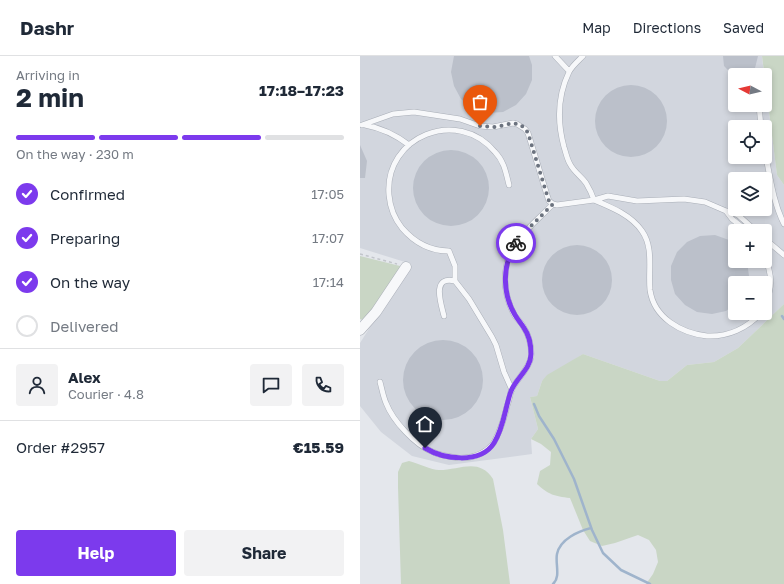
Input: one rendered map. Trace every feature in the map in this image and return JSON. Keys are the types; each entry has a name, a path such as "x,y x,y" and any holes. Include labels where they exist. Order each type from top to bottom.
{"street":[{"path":"360,330 376,312 406,267"}],"lane":[{"path":"555,56 569,71"},
{"path":"583,56 569,71 563,89 558,118 561,138 573,170 586,183 594,200 614,208 632,219 642,231 647,240 650,255 650,290 654,304 670,323 700,335 713,336 732,333 754,320"},
{"path":"361,125 393,114 414,112 460,119 480,126 493,127 513,123 517,124 528,133 549,201 553,204 561,205 594,200 608,196 637,201 684,199 705,202 738,215 748,224"},
{"path":"361,125 372,126 385,131 398,137 409,145"},
{"path":"509,185 505,167 496,152 482,140 466,132 448,130 430,132 409,145 401,153 392,169 388,187 390,205 397,222 408,236 423,246 441,251 449,251 455,266 455,281 469,299 492,336 504,372 512,390"},
{"path":"768,164 780,217 784,224"},
{"path":"380,382 390,410 416,441 433,453 452,458 463,458 482,453 494,444 505,415 512,390 528,365 531,351 525,328 513,312 506,289 505,276 507,263 517,241 553,204"},
{"path":"726,211 738,224"},
{"path":"772,245 784,255"},
{"path":"444,316 439,298 440,288 442,283 446,280 455,281"}],"path":[{"path":"360,254 406,267"}],"shaded area":[{"path":"360,56 762,56 763,68 728,68 728,112 769,112 770,120 728,120 728,164 772,164 772,135 777,175 784,185 784,304 772,315 772,276 728,276 728,320 767,320 738,348 714,362 687,365 667,381 660,381 583,354 542,381 537,396 530,397 538,429 531,439 532,454 449,465 412,456 381,432 360,406 360,343 409,265 405,262 360,248"}],"green space":[{"path":"762,56 784,56 784,185 777,175 772,135 772,120 770,120 769,112 772,112 772,68 764,68"},
{"path":"360,256 400,266 402,268 365,321 360,319"},
{"path":"784,304 784,584 646,584 653,574 658,562 656,550 649,540 638,535 602,546 590,541 583,530 570,498 552,494 545,491 537,484 540,471 550,465 551,452 541,444 531,439 538,429 530,397 537,396 542,381 547,375 583,354 660,381 667,381 687,365 714,362 738,348 767,320 772,320 772,315"},
{"path":"409,461 436,470 475,466 488,472 493,479 503,530 510,584 401,584 398,472 402,463"}],"building":[{"path":"454,56 529,56 532,65 532,80 526,94 516,105 503,112 488,113 473,109 461,99 454,86 451,72"},
{"path":"723,56 758,56 755,68 728,68 728,70 724,66"},
{"path":"631,85 645,88 657,95 664,107 667,121 664,135 657,147 645,154 631,157 617,154 605,147 598,135 595,121 598,107 605,95 617,88"},
{"path":"360,145 367,161 365,178 360,178"},
{"path":"444,150 458,150 466,152 472,156 483,167 487,173 489,188 487,203 478,215 466,224 458,226 444,226 436,224 430,220 419,209 415,203 413,195 413,181 415,173 419,167 430,156 436,152"},
{"path":"715,235 728,240 728,268 748,268 749,276 728,276 728,309 726,311 712,314 697,312 685,305 675,294 671,280 671,266 677,252 687,242 700,236"},
{"path":"570,245 584,245 597,250 607,260 612,273 612,287 607,300 597,310 584,315 570,315 557,310 547,300 542,287 542,273 547,260 557,250"},
{"path":"443,340 458,343 471,352 480,365 483,380 480,395 471,408 458,417 443,420 428,417 415,408 406,395 403,380 406,365 415,352 428,343"}],"waterway":[{"path":"534,404 539,416 554,439 574,479 592,530 603,553 621,570 650,584"},
{"path":"553,584 557,578 557,554 562,544 571,536 591,528"}],"way so far":[{"path":"480,126 493,127 513,123 522,126 525,129 528,133 549,201 553,204 516,243"}],"route":[{"path":"425,448 433,453 444,456 463,458 482,453 494,444 498,436 512,390 528,365 531,356 527,333 513,312 506,289 505,276 507,263 516,243"}]}
